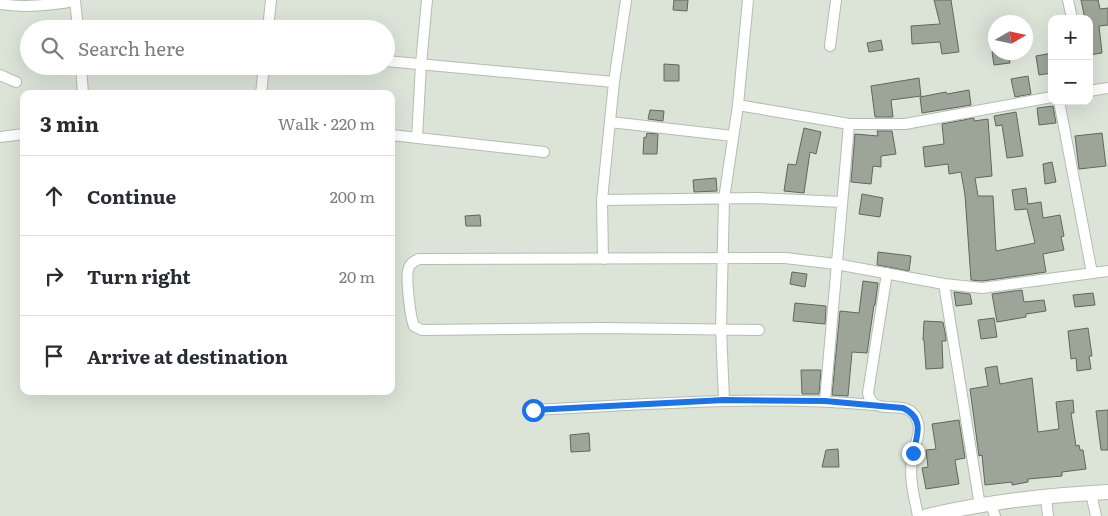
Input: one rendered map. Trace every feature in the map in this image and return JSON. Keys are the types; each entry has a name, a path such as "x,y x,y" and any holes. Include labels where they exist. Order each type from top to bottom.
{"street":[{"path":"269,20 271,0"},
{"path":"418,138 421,64 427,0"},
{"path":"603,259 602,200 614,82 626,0"},
{"path":"724,400 721,329 724,199 738,106 748,0"},
{"path":"830,46 836,0"},
{"path":"1068,0 1071,15"},
{"path":"0,4 15,6 44,5 75,1 77,20"},
{"path":"395,61 614,82"},
{"path":"0,75 16,82"},
{"path":"82,75 84,90"},
{"path":"261,90 263,75"},
{"path":"1093,90 1108,88"},
{"path":"738,106 849,124 904,124 1048,98"},
{"path":"1060,105 1092,274"},
{"path":"610,122 733,136"},
{"path":"825,401 849,124"},
{"path":"0,137 20,134"},
{"path":"395,135 544,152"},
{"path":"602,200 756,198 842,202"},
{"path":"759,330 603,328 422,330 414,326 410,318 408,269 412,262 419,259 785,258 836,264 944,284 982,288 1108,271"},
{"path":"874,405 869,401 868,393 887,273"},
{"path":"944,284 989,509"},
{"path":"533,410 724,400 825,401 903,408 911,412 918,420 918,434 910,467 910,479 918,516"},
{"path":"928,516 989,509 1046,497 1108,492"},
{"path":"1091,493 1096,516"},
{"path":"1046,497 1048,516"}],"building":[{"path":"674,0 688,0 687,11 673,10"},
{"path":"934,0 951,0 959,52 942,54 940,42 912,44 911,26 940,24"},
{"path":"1081,0 1098,0 1100,9 1108,8 1108,25 1099,26 1102,53 1093,54 1093,15 1084,15"},
{"path":"881,40 883,50 869,52 867,43"},
{"path":"1048,54 1048,74 1039,75 1036,56"},
{"path":"993,60 1009,60 1010,63 994,65"},
{"path":"664,64 679,65 679,81 664,81"},
{"path":"1028,76 1031,94 1015,97 1011,79"},
{"path":"919,78 921,96 891,100 893,117 875,117 871,86"},
{"path":"969,90 971,105 922,113 920,97"},
{"path":"1053,106 1056,123 1039,125 1037,108"},
{"path":"650,110 664,111 663,121 648,119"},
{"path":"1016,112 1023,156 1007,158 1002,125 996,126 994,116"},
{"path":"974,118 974,121 988,119 992,176 975,178 978,196 993,196 996,251 1035,243 1027,209 1015,210 1012,190 1026,188 1028,204 1041,202 1043,218 1060,215 1064,236 1061,237 1064,250 1043,254 1046,272 982,281 971,280 965,195 961,172 949,174 948,164 925,167 923,147 944,144 942,124"},
{"path":"804,128 821,132 816,154 810,152 804,193 784,191 788,164 796,165"},
{"path":"877,131 892,131 896,154 881,156 881,167 873,166 871,184 851,182 855,134 878,136"},
{"path":"647,133 658,134 657,154 643,154 644,137 646,138"},
{"path":"1102,133 1106,166 1079,169 1075,136"},
{"path":"1052,162 1056,182 1045,184 1043,164"},
{"path":"716,178 717,191 694,192 693,180"},
{"path":"862,194 883,198 880,217 859,214"},
{"path":"480,215 481,226 466,226 465,216"},
{"path":"878,252 911,256 909,271 877,265"},
{"path":"792,272 807,274 805,287 790,284"},
{"path":"863,281 878,283 867,353 852,352 848,396 832,395 840,311 859,313"},
{"path":"1022,290 1024,302 1044,300 1046,311 997,322 992,294"},
{"path":"954,292 970,294 972,304 956,306"},
{"path":"1093,293 1095,305 1075,307 1073,295"},
{"path":"795,303 826,306 825,324 793,321"},
{"path":"994,318 997,337 981,339 978,320"},
{"path":"924,321 943,322 946,341 942,341 943,368 926,369 923,340"},
{"path":"1088,328 1092,356 1089,356 1091,369 1077,371 1076,358 1071,359 1068,331"},
{"path":"997,366 1000,384 1032,378 1038,432 1059,429 1056,402 1073,400 1074,413 1071,413 1076,446 1079,445 1080,450 1083,450 1086,469 1062,472 1062,476 1028,479 1028,482 1012,485 1012,482 985,485 982,455 979,456 970,389 988,386 985,368"},
{"path":"801,370 821,370 819,394 802,394"},
{"path":"1108,410 1108,450 1101,450 1096,411"},
{"path":"959,420 965,458 955,460 959,484 926,489 922,468 928,467 926,450 936,449 932,424"},
{"path":"589,433 590,451 571,452 570,435"},
{"path":"838,449 839,467 822,467 826,450"}],"route":[{"path":"533,410 724,400 825,401 903,408 911,412 918,420 918,434 913,453"}]}
